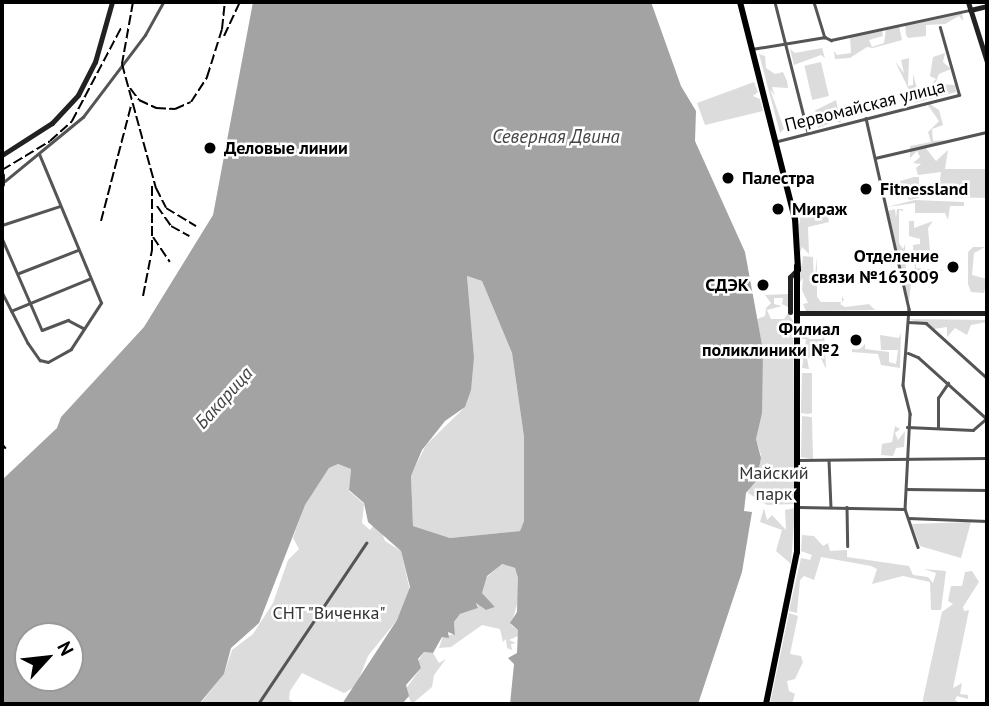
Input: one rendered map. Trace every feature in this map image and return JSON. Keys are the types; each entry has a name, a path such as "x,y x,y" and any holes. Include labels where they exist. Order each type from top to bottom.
{"main road":[{"path":"2,155 52,123 78,95 96,62 112,2"},
{"path":"738,2 795,219 799,507 795,564 766,704"},
{"path":"968,2 987,62"},
{"path":"970,10 987,6"},
{"path":"796,314 908,317 987,315"}],"street":[{"path":"3,180 39,153 91,107 163,2"},
{"path":"775,2 808,132"},
{"path":"814,2 825,37"},
{"path":"751,49 825,37 831,40 970,10"},
{"name":"Первомайская улица","path":"775,141 959,92 940,28"},
{"path":"866,118 908,317 908,353 903,385 910,399 905,509 918,547"},
{"path":"875,158 987,132"},
{"path":"2,292 40,360 60,359 101,303 39,153"},
{"path":"2,225 60,206"},
{"path":"2,238 43,330 68,320 83,328"},
{"path":"19,274 78,250"},
{"path":"11,312 89,279"},
{"path":"908,317 926,323 987,378"},
{"path":"907,427 973,430 987,418 948,383 908,353"},
{"path":"938,428 938,398 948,383"},
{"path":"799,460 987,458"},
{"path":"829,460 831,507"},
{"path":"906,489 987,490"},
{"path":"799,507 905,509"},
{"path":"847,508 848,546"},
{"path":"908,518 987,521"},
{"path":"258,704 366,543"}],"green space":[{"path":"962,11 963,21 959,16 945,24 926,25 926,36 908,38 906,35 905,24"},
{"path":"899,26 902,40 873,48 867,47 850,58 835,59 834,51 837,55 851,53 850,37 882,30 883,36 869,40 872,47 884,43 886,29"},
{"path":"822,48 825,58 821,55 794,65 790,49 795,53"},
{"path":"945,53 943,62 951,69 939,74 935,84 955,85 956,92 914,103 917,93 911,94 895,61 904,73 901,60 909,58 908,86 913,85 913,74 920,99 936,79 930,76 933,57"},
{"path":"759,54 765,56 766,68 775,74 783,72 787,81 788,88 772,87 775,96 770,89 784,129 780,133"},
{"path":"821,62 829,96 812,100 804,66"},
{"path":"754,82 758,92 753,96 760,99 763,111 705,125 697,103"},
{"path":"836,100 841,123 835,121 818,128 816,123 828,118 826,114 814,111"},
{"path":"927,102 939,110 943,125 932,129 933,141 946,140 925,147 936,161 948,150 945,169 987,169 987,198 938,197 941,172 918,175 916,168 921,164 913,163 920,157 917,151 910,158 910,146 931,142 928,132 939,121 927,104 923,109"},
{"path":"919,177 919,198 909,200 897,182"},
{"path":"915,200 964,202 964,206 950,206 948,220 945,213 915,213 915,203 887,207"},
{"path":"795,206 800,225 800,214 832,208 827,212 829,222 808,227 809,254 802,247 800,254"},
{"path":"895,209 896,218 897,209 904,211 899,210 899,243 903,249 905,244 906,273 911,271 917,274 912,274 909,302 888,211"},
{"path":"909,221 914,221 914,228 933,221 928,228 931,263 916,263 916,268 947,271 915,270 913,245 920,244 920,239 909,236"},
{"path":"973,247 985,247 974,253 972,275 987,279 984,293 971,292 968,284 968,252"},
{"path":"799,256 802,267 803,256 813,257 814,284 817,257 817,297 821,302 842,302 840,304 845,307 869,304 875,310 806,311 803,304 808,303 802,290 803,278 800,282"},
{"path":"467,276 482,281 512,353 524,437 524,521 520,531 450,538 413,526 411,475 426,445 463,409 474,357"},
{"name":"Майский парк","path":"788,294 788,307 782,304 783,298 774,298 774,304 782,306 767,310 771,319 784,319 788,313 793,321 795,504 767,505 748,493 761,455 756,439 763,350 757,319 765,316 766,308 771,303 765,295"},
{"path":"909,319 987,322 971,325 967,335 955,328 947,337 947,327 934,329"},
{"path":"808,327 809,339 822,339 824,331 826,369 820,356 807,358 809,369 802,368 806,339 802,339 802,329"},
{"path":"901,333 900,368 881,365 878,354 852,352 852,344 865,344 865,349 889,352 889,362 896,364 898,350 881,350 880,335 899,338"},
{"path":"802,373 812,373 812,413 808,414 801,413"},
{"path":"802,416 812,417 813,459 801,457"},
{"path":"895,426 900,429 895,433 898,440 905,431 904,447 896,448 893,456 881,455 882,444 892,442"},
{"name":"СНТ \"Виченка\"","path":"338,464 351,469 349,491 364,504 362,523 370,530 374,525 380,528 385,541 401,551 410,591 397,620 368,656 356,686 344,693 302,673 290,691 289,699 295,704 200,704 224,674 232,650 253,634 273,603 288,560 299,549 293,538 304,506 329,468"},
{"path":"764,508 767,520 772,515 786,530 785,510 795,508 791,564 776,551 782,530 760,522"},
{"path":"971,522 961,558 920,546 912,524"},
{"path":"802,535 814,536 823,546 828,543 830,551 847,550 847,557 909,566 913,575 928,577 933,583 936,573 924,569 946,571 941,610 931,610 930,582 903,576 872,584 877,569 821,557 814,580 804,576 800,580 797,613 789,611 801,558 810,560 812,555 801,551"},
{"path":"501,564 515,568 518,578 518,601 511,625 518,630 518,636 509,640 516,643 511,644 512,650 507,648 506,639 503,642 500,629 482,625 451,647 439,648 443,636 455,634 454,622 460,614 478,608 477,603 486,610 495,607 482,593 486,578"},
{"path":"972,571 979,582 963,607 964,611 969,610 953,688 962,683 960,694 968,695 968,699 957,696 955,700 961,704 922,704 942,612 953,604 948,601 951,586 962,586 965,572"},
{"path":"789,613 798,616 790,654 801,656 803,662 795,679 787,681 789,691 795,694 792,704 770,704"},
{"path":"424,652 433,653 439,663 446,659 434,675 432,687 412,704 405,690 421,668 418,661"}],"water":[{"path":"253,2 651,2 681,86 696,111 695,141 745,252 763,350 762,413 756,439 761,458 756,481 746,493 744,511 752,512 742,572 698,704 510,704 514,664 508,658 517,653 518,630 510,623 517,612 518,578 515,568 502,564 487,576 482,593 495,607 486,610 476,603 478,608 460,614 454,622 455,635 448,632 449,638 442,637 433,653 424,652 418,659 421,668 406,685 409,696 402,704 342,704 397,620 410,587 401,551 368,522 364,503 349,490 351,469 338,464 329,468 305,505 259,623 231,648 224,674 199,704 2,704 2,480 57,428 61,417 144,327 213,215","holes":["467,276 482,281 512,353 524,437 524,521 520,531 450,538 413,526 411,476 422,450 445,421 465,407 471,390 474,357"]}],"railway":[{"path":"133,2 122,64 156,188 166,208 196,226"},
{"path":"130,88 139,100 156,108 175,109 191,102 207,77 222,29 225,2"},
{"path":"224,36 240,2"},
{"path":"2,170 50,141 72,121 121,28"},
{"path":"101,221 131,106"},
{"path":"143,296 152,250 152,185"},
{"path":"157,206 171,226 189,236"},
{"path":"153,237 170,262"},
{"path":"2,444 6,449"}],"place":[{"name":"Деловые линии","path":"210,148"},
{"name":"Палестра","path":"728,178"},
{"name":"Fitnessland","path":"866,189"},
{"name":"Мираж","path":"778,209"},
{"name":"Отделение связи №163009","path":"953,267"},
{"name":"СДЭК","path":"763,285"},
{"name":"Филиал поликлиники №2","path":"856,340"}],"water label":[{"name":"Северная Двина","path":"556,137"},
{"name":"Бакарица","path":"224,398"}]}
